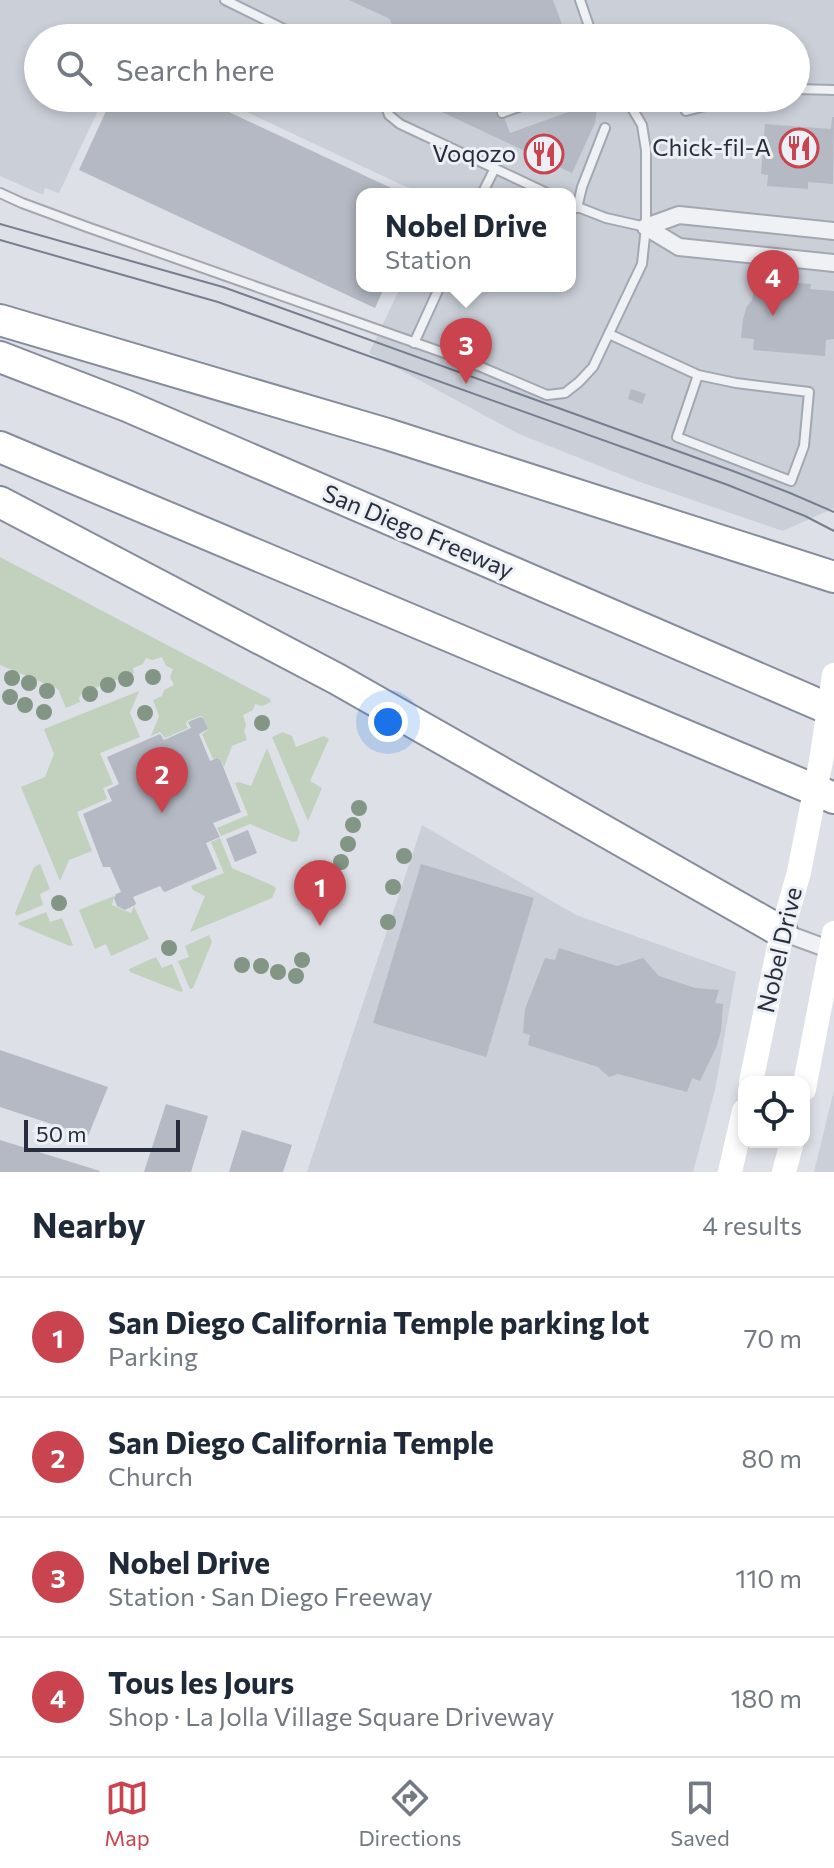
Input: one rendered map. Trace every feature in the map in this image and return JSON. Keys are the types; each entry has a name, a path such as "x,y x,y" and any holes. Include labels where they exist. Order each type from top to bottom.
{"highway":[{"path":"0,320 387,434 834,577"},
{"name":"San Diego Freeway","path":"0,357 127,406 834,711"},
{"path":"0,447 834,798"},
{"path":"0,502 337,679 782,932"}],"main road":[{"name":"Nobel Drive","path":"752,1076 782,932 799,872 834,675"},
{"name":"Nobel Drive","path":"807,1076 833,942"},
{"path":"730,1172 738,1137"},
{"path":"784,1172 790,1148"}],"street":[{"path":"646,227 679,215 834,231"},
{"path":"646,227 679,247 834,263"},
{"path":"782,932 833,942"}],"lane":[{"path":"225,0 274,24"},
{"path":"580,0 588,24"},
{"path":"810,89 834,90"},
{"path":"388,112 400,124 537,188"},
{"path":"0,193 79,224 467,361 547,395 565,393 593,367 642,264 646,227 646,150 642,125 634,112"},
{"path":"576,201 605,128"},
{"path":"485,188 495,168"},
{"path":"576,207 606,218 646,227"},
{"path":"414,343 437,292"},
{"path":"609,334 698,375 809,392 804,446 791,481 677,437 698,375"}],"shaded area":[{"path":"0,0 834,0 834,508 783,531 637,481 519,434 369,353 398,292 576,292 576,188 411,188 247,112 810,112 810,24 24,24 24,112 97,112 59,193 45,188 43,195 0,176"},
{"path":"422,825 576,915 736,972 715,1090 693,1172 307,1172"},
{"path":"834,1090 834,1172 814,1172"}],"green space":[{"path":"0,557 270,699 271,702 262,706 255,704 253,710 243,715 247,740 232,746 224,767 220,758 213,759 202,734 208,730 203,717 187,721 188,728 165,738 160,732 151,736 159,716 153,700 174,685 170,677 173,669 166,666 162,657 146,658 143,664 133,668 134,673 82,693 80,702 66,708 58,689 0,665"},
{"path":"139,691 130,713 140,737 100,753 113,784 103,788 107,799 77,812 92,851 69,860 60,881 21,787 45,777 54,754 44,729"},
{"path":"283,732 292,736 296,747 324,736 329,739 310,781 322,788 308,821 272,737"},
{"path":"267,748 300,832 297,841 250,824 221,836 217,828 248,815 235,783 251,786"},
{"path":"220,838 232,868 276,889 272,898 190,932 205,896 191,886 224,873 211,842"},
{"path":"40,864 50,889 40,894 43,905 16,916 34,867"},
{"path":"114,896 112,905 131,913 134,906 149,939 111,956 106,944 95,949 79,910"},
{"path":"46,912 50,922 62,918 73,945 18,923"},
{"path":"209,935 212,942 190,989 178,961 189,957 185,946"},
{"path":"156,957 162,968 172,964 183,991 130,972 129,969"}],"building":[{"path":"349,0 553,0 562,24 392,24 390,19"},
{"path":"106,112 229,112 391,188 356,188 356,292 382,292 375,308 79,170"},
{"path":"442,112 502,112 510,133 568,112 596,112 595,123 572,173"},
{"name":"Chick-fil-A","path":"832,117 833,184 808,182 808,189 767,186 768,175 761,174 765,124 831,129"},
{"path":"787,282 811,284 810,289 834,291 834,339 826,340 825,356 753,350 754,339 741,338 746,308 752,300 754,288 758,293 770,285"},
{"path":"631,389 646,394 642,404 628,399"},
{"path":"200,717 208,729 199,734 210,761 220,759 241,812 213,823 220,837 206,843 217,869 165,892 160,886 133,897 135,905 125,910 117,906 114,898 121,892 110,867 103,867 83,814 112,801 107,790 119,784 107,757 160,734 164,740 191,728 188,722"},
{"path":"248,830 257,853 235,862 226,839"},
{"path":"421,864 534,898 486,1057 373,1023"},
{"path":"559,948 617,966 643,958 659,976 695,988 719,990 715,1003 723,1004 721,1031 700,1081 692,1078 687,1092 618,1074 609,1077 598,1067 528,1045 530,1035 523,1033 525,1009 545,958 555,960"},
{"path":"0,1050 108,1087 88,1136 0,1107"},
{"path":"166,1104 208,1116 191,1172 144,1172"},
{"path":"242,1130 292,1145 283,1172 229,1172"},
{"path":"0,1140 100,1171 100,1172 0,1172"}],"tram line":[{"path":"0,224 223,287 733,471 834,512"},
{"path":"0,240 218,302 728,485 834,531"}],"place":[{"name":"Chick-fil-A","path":"799,148"},
{"name":"Voqozo","path":"544,154"},
{"name":"Tous les Jours","path":"773,316"},
{"name":"Nobel Drive","path":"466,384"},
{"name":"San Diego California Temple","path":"162,813"},
{"name":"San Diego California Temple parking lot","path":"320,926"}]}
